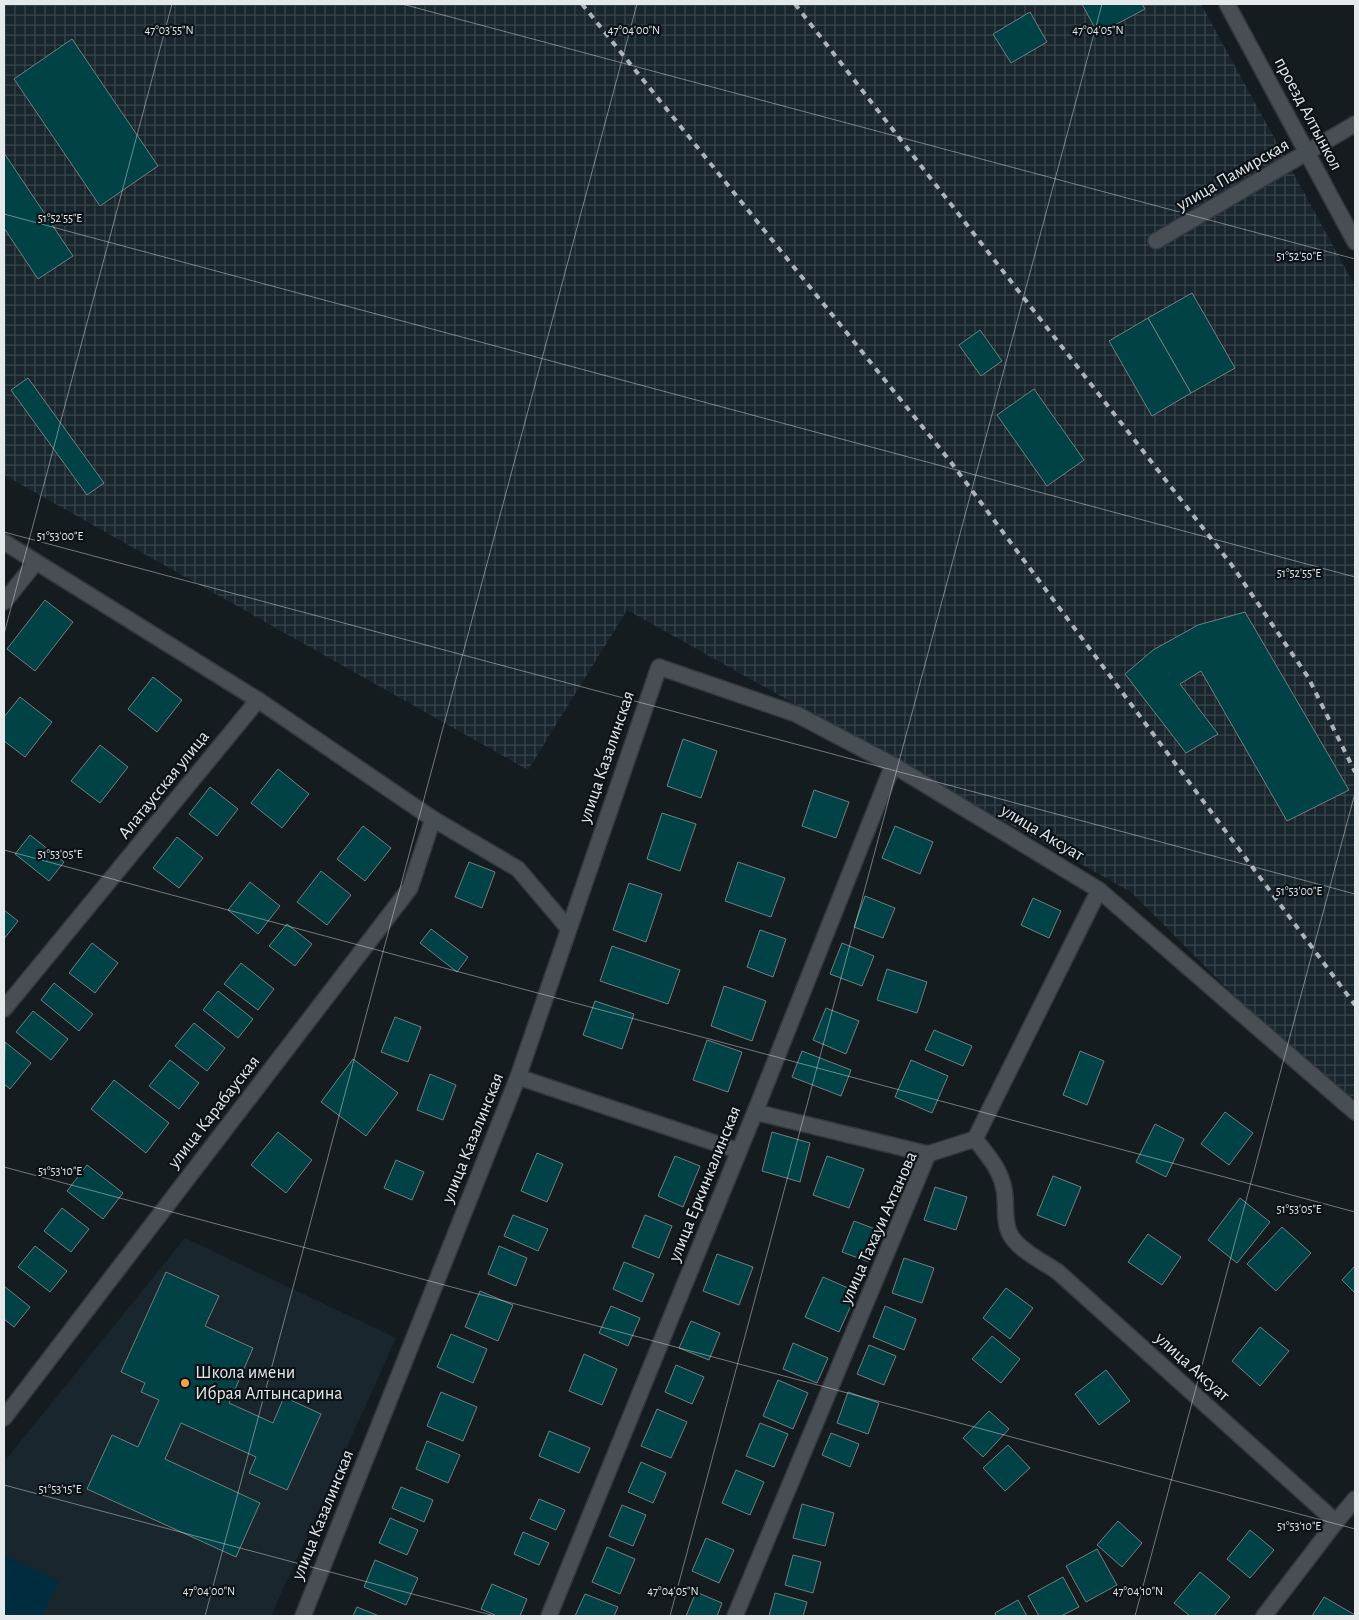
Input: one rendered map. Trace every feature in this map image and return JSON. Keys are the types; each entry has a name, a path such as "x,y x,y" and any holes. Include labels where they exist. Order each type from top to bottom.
{"street":[{"name":"проезд Алтынкол","path":"1227,4 1355,242"},
{"name":"улица Памирская","path":"1156,241 1355,124"},
{"path":"4,542 258,700 433,818 518,869 568,928"},
{"path":"4,602 36,562"},
{"name":"улица Аксуат","path":"659,667 796,714 893,765 1099,890 1355,1112"},
{"name":"улица Казалинская","path":"303,1616 518,1077 659,667"},
{"name":"Алатаусская улица","path":"4,1009 258,700"},
{"name":"улица Еркинкалинская","path":"549,1616 755,1112 893,765"},
{"name":"улица Карабауская","path":"4,1418 410,888 433,818"},
{"path":"975,1139 1099,890"},
{"path":"518,1077 739,1151"},
{"path":"755,1112 928,1154"},
{"name":"улица Аксуат","path":"975,1139 994,1163 1001,1180 1010,1235 1030,1254 1058,1272 1336,1522"},
{"name":"улица Тахауи Ахтанова","path":"735,1616 928,1154 975,1139"},
{"path":"1264,1616 1355,1500"}],"shaded area":[{"path":"4,4 1201,4 1355,286 1355,1117 1131,892 627,610 528,770 4,475"},
{"path":"185,1238 396,1338 271,1616 4,1616 4,1462"},
{"path":"6,1556 59,1581 42,1616 4,1616 4,1561"}],"building":[{"path":"1082,4 1142,4 1145,9 1098,34"},
{"path":"1030,12 1047,42 1011,63 993,34"},
{"path":"72,39 158,166 100,206 14,79"},
{"path":"4,153 73,256 38,279 4,228"},
{"path":"1192,293 1235,368 1191,393 1148,318"},
{"path":"1148,318 1191,393 1152,416 1109,341"},
{"path":"980,330 1002,361 981,376 959,345"},
{"path":"28,378 104,483 87,495 11,390"},
{"path":"1034,389 1084,460 1047,486 997,415"},
{"path":"45,600 73,622 35,671 7,649"},
{"path":"1245,612 1349,790 1287,821 1201,671 1180,684 1218,734 1186,753 1125,674 1153,650 1198,625"},
{"path":"153,677 182,700 157,732 128,709"},
{"path":"20,697 52,722 25,757 4,741 4,717"},
{"path":"683,739 717,751 701,798 667,786"},
{"path":"100,745 128,767 100,803 71,781"},
{"path":"278,769 309,794 282,828 251,803"},
{"path":"210,787 238,809 217,836 189,814"},
{"path":"814,790 849,802 836,838 802,826"},
{"path":"662,813 696,824 680,871 647,859"},
{"path":"363,826 391,848 365,881 337,859"},
{"path":"895,826 933,842 920,874 882,858"},
{"path":"30,835 64,862 49,881 15,854"},
{"path":"177,837 203,858 179,888 153,868"},
{"path":"469,862 495,872 482,908 455,897"},
{"path":"738,862 785,878 771,917 725,901"},
{"path":"321,871 351,895 327,925 297,902"},
{"path":"250,882 280,906 258,934 228,910"},
{"path":"629,883 662,894 646,942 613,930"},
{"path":"865,896 895,908 883,938 854,927"},
{"path":"1033,898 1061,911 1049,938 1021,925"},
{"path":"4,910 18,921 4,939"},
{"path":"287,924 312,944 295,966 269,946"},
{"path":"431,929 468,957 457,972 420,943"},
{"path":"760,930 786,939 773,977 747,967"},
{"path":"92,943 118,963 95,993 69,973"},
{"path":"842,943 874,956 862,986 830,974"},
{"path":"612,946 680,970 668,1004 600,981"},
{"path":"241,963 274,989 258,1010 224,984"},
{"path":"887,969 927,982 917,1013 877,1000"},
{"path":"54,983 93,1014 79,1031 41,1000"},
{"path":"724,986 766,1001 752,1041 711,1026"},
{"path":"218,991 253,1019 238,1038 203,1010"},
{"path":"595,1001 634,1014 622,1049 583,1035"},
{"path":"826,1008 859,1021 846,1054 813,1040"},
{"path":"33,1011 68,1039 51,1060 16,1032"},
{"path":"395,1017 421,1027 408,1062 381,1052"},
{"path":"194,1023 225,1048 207,1071 175,1046"},
{"path":"934,1030 972,1046 963,1066 925,1050"},
{"path":"707,1040 742,1052 728,1092 693,1080"},
{"path":"5,1042 31,1063 10,1089 4,1084"},
{"path":"802,1051 851,1070 841,1096 792,1077"},
{"path":"1080,1051 1104,1061 1087,1105 1063,1095"},
{"path":"353,1059 398,1093 366,1136 321,1102"},
{"path":"170,1060 199,1083 179,1109 149,1086"},
{"path":"911,1060 948,1076 932,1113 895,1097"},
{"path":"430,1074 456,1085 443,1120 417,1110"},
{"path":"114,1080 169,1123 146,1153 91,1109"},
{"path":"1225,1112 1253,1133 1229,1165 1201,1144"},
{"path":"1155,1124 1184,1139 1166,1177 1136,1162"},
{"path":"278,1132 312,1160 286,1193 251,1165"},
{"path":"772,1132 810,1143 800,1182 762,1171"},
{"path":"537,1153 563,1164 547,1202 521,1191"},
{"path":"675,1156 700,1166 683,1207 658,1196"},
{"path":"827,1156 864,1169 849,1208 813,1195"},
{"path":"396,1160 424,1172 412,1200 384,1188"},
{"path":"87,1165 123,1193 103,1219 67,1191"},
{"path":"1053,1176 1081,1187 1065,1226 1037,1215"},
{"path":"935,1187 967,1197 956,1230 924,1220"},
{"path":"1240,1198 1270,1222 1237,1263 1208,1240"},
{"path":"62,1208 89,1229 71,1252 44,1231"},
{"path":"513,1215 548,1229 538,1251 504,1236"},
{"path":"645,1215 672,1226 659,1258 632,1247"},
{"path":"854,1221 880,1231 869,1262 842,1252"},
{"path":"1282,1227 1311,1253 1276,1291 1247,1264"},
{"path":"1148,1234 1181,1257 1162,1285 1128,1262"},
{"path":"35,1246 67,1271 50,1292 18,1267"},
{"path":"499,1246 527,1258 516,1286 488,1274"},
{"path":"717,1254 753,1267 739,1305 703,1291"},
{"path":"904,1258 934,1268 922,1303 892,1293"},
{"path":"624,1262 654,1274 642,1302 613,1289"},
{"path":"1355,1266 1355,1293 1342,1280"},
{"path":"166,1272 219,1296 205,1326 253,1348 229,1403 273,1423 284,1397 321,1414 287,1490 249,1473 256,1457 181,1423 165,1459 260,1503 236,1557 87,1489 112,1435 138,1447 159,1400 141,1392 145,1383 121,1372"},
{"path":"823,1277 857,1292 839,1332 805,1317"},
{"path":"4,1286 30,1307 14,1327 4,1319"},
{"path":"1006,1288 1033,1308 1010,1339 983,1318"},
{"path":"480,1291 513,1305 498,1341 465,1327"},
{"path":"611,1306 640,1318 628,1346 599,1333"},
{"path":"885,1306 916,1319 904,1350 873,1337"},
{"path":"691,1321 720,1333 709,1360 679,1348"},
{"path":"1260,1327 1289,1351 1260,1386 1232,1361"},
{"path":"451,1334 487,1349 473,1383 437,1367"},
{"path":"992,1336 1020,1359 1001,1383 972,1359"},
{"path":"793,1343 828,1358 817,1383 783,1369"},
{"path":"869,1345 896,1356 884,1385 857,1374"},
{"path":"584,1354 617,1369 602,1405 569,1391"},
{"path":"676,1365 704,1377 692,1404 665,1392"},
{"path":"1106,1370 1130,1401 1099,1425 1075,1394"},
{"path":"778,1380 808,1393 793,1429 763,1416"},
{"path":"441,1392 477,1407 463,1441 427,1426"},
{"path":"848,1392 879,1403 868,1434 837,1423"},
{"path":"657,1409 687,1422 671,1458 641,1446"},
{"path":"989,1411 1009,1429 983,1457 963,1438"},
{"path":"760,1423 788,1434 774,1467 746,1456"},
{"path":"549,1431 590,1448 579,1473 539,1456"},
{"path":"831,1433 859,1444 850,1467 822,1455"},
{"path":"427,1441 460,1455 448,1483 416,1469"},
{"path":"1008,1445 1030,1468 1005,1491 983,1468"},
{"path":"641,1462 666,1473 653,1503 628,1492"},
{"path":"736,1470 764,1482 750,1515 722,1503"},
{"path":"401,1487 433,1500 424,1522 392,1508"},
{"path":"539,1499 565,1510 556,1530 530,1519"},
{"path":"802,1504 834,1513 825,1546 793,1538"},
{"path":"622,1505 646,1515 633,1546 609,1536"},
{"path":"390,1518 418,1530 407,1555 379,1543"},
{"path":"1118,1521 1142,1543 1122,1567 1097,1545"},
{"path":"1250,1530 1274,1550 1250,1578 1227,1559"},
{"path":"523,1532 549,1543 539,1565 514,1554"},
{"path":"706,1538 734,1550 719,1583 692,1571"},
{"path":"607,1547 635,1559 620,1594 592,1582"},
{"path":"1097,1549 1117,1585 1086,1602 1066,1566"},
{"path":"793,1555 821,1562 813,1593 785,1585"},
{"path":"375,1560 418,1578 406,1605 364,1587"},
{"path":"1200,1572 1230,1597 1214,1616 1190,1616 1174,1603"},
{"path":"1063,1577 1079,1607 1061,1616 1039,1616 1028,1596"},
{"path":"492,1584 527,1599 520,1616 497,1616 481,1609"},
{"path":"696,1592 722,1603 717,1616 686,1616"},
{"path":"775,1593 807,1602 803,1616 769,1616"},
{"path":"585,1594 618,1607 614,1616 575,1616"},
{"path":"1324,1597 1355,1615 1355,1616 1312,1616"},
{"path":"1018,1600 1027,1616 996,1616 995,1613"},
{"path":"357,1607 379,1616 353,1616"}],"railway":[{"path":"582,4 950,461 1355,1005"},
{"path":"795,4 1231,564 1308,677 1355,772"}],"place":[{"name":"Школа имени Ибрая Алтынсарина","path":"185,1383"}]}
